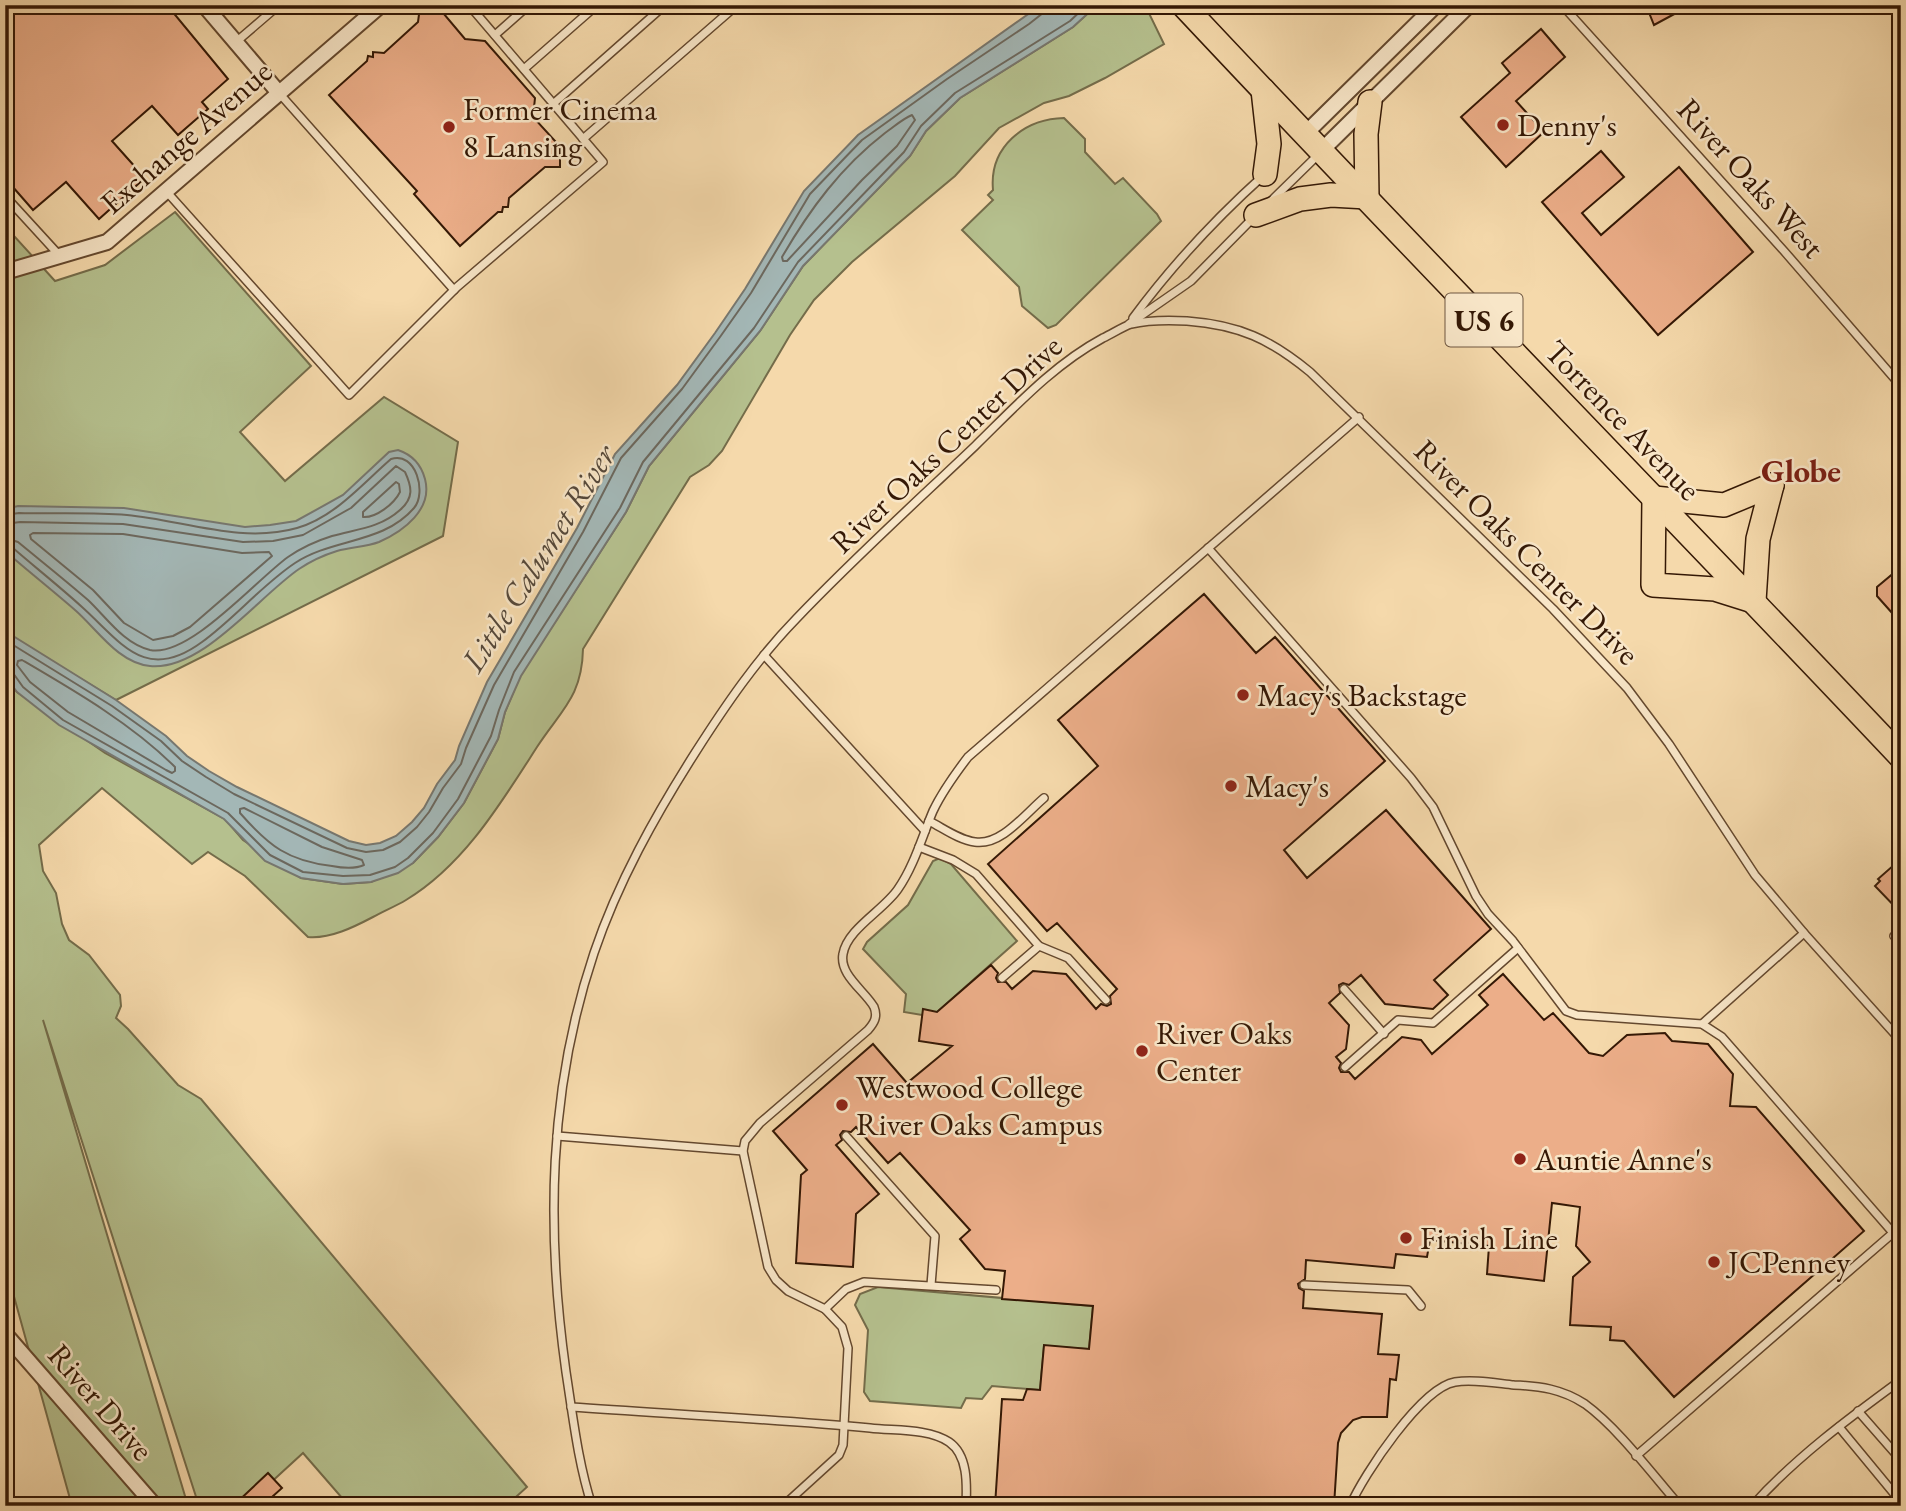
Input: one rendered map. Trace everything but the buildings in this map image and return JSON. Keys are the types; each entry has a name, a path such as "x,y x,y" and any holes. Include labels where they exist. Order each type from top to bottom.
{"main road":[{"name":"Torrence Avenue","path":"1183,5 1901,757"},
{"path":"1263,90 1269,144 1265,174"},
{"path":"1256,215 1300,198 1331,195 1367,197 1366,134 1370,102"},
{"path":"1772,485 1758,539 1754,601 1716,589 1653,585 1654,498 1724,505 1772,485"}],"street":[{"path":"204,5 279,93"},
{"name":"Exchange Avenue","path":"5,272 107,243 381,5"},
{"path":"1305,134 1436,5"},
{"path":"1322,150 1469,5"},
{"name":"River Drive","path":"5,1335 155,1506"}],"lane":[{"path":"236,42 279,5"},
{"path":"166,191 349,395 454,290 603,162 469,5"},
{"path":"495,36 529,5"},
{"path":"524,69 597,5"},
{"path":"553,104 666,5"},
{"path":"583,139 737,5"},
{"name":"River Oaks West","path":"1562,5 1784,251 1901,386"},
{"path":"279,93 454,290"},
{"path":"1129,324 1191,281 1322,150"},
{"path":"1129,324 1168,271 1226,209 1265,174"},
{"path":"5,196 60,256"},
{"name":"River Oaks Center Drive","path":"592,1506 579,1459 557,1308 553,1176 563,1082 579,1012 594,954 635,856 675,784 723,709 795,620 1062,363 1129,324 1170,320 1212,323 1240,329 1288,354 1359,417 1562,618 1627,688 1669,744 1755,875 1901,1041"},
{"path":"785,1505 839,1455 843,1445 848,1348 842,1327 825,1309 788,1291 776,1280 768,1267 743,1151 745,1141 761,1123 874,1022 874,1007 848,974 843,964 843,953 857,930 885,906 899,888 945,789 968,757 1359,417"},
{"path":"1208,548 1412,778 1433,807 1476,897 1566,1011 1588,1016 1702,1024 1722,1037 1901,1242"},
{"path":"764,655 925,831"},
{"path":"929,821 962,838 988,843 999,838 1044,798"},
{"path":"919,847 953,860 976,874 1039,946 1068,958 1106,1000"},
{"path":"1702,1024 1804,933"},
{"path":"1002,978 1039,946"},
{"path":"1345,1068 1398,1020 1433,1023 1518,948"},
{"path":"1345,989 1384,1034"},
{"path":"557,1136 743,1151"},
{"path":"846,1136 935,1236 931,1285"},
{"path":"1636,1456 1893,1233"},
{"path":"825,1309 837,1296 855,1284 876,1282 996,1290"},
{"path":"1304,1284 1408,1290 1421,1306"},
{"path":"1752,1506 1792,1466 1858,1411 1901,1380"},
{"path":"1350,1506 1355,1493 1414,1409 1437,1389 1454,1382 1553,1388 1580,1401 1600,1416 1680,1506"},
{"path":"571,1407 929,1434 946,1440 958,1450 967,1486 965,1506"},
{"path":"1858,1411 1901,1460"},
{"path":"1839,1427 1901,1502"}],"green space":[{"path":"1097,5 1145,5 1164,44 1105,78 1069,96 1044,103 999,128 955,176 852,262 814,300 790,335 722,451 709,465 690,477 583,649 579,679 569,702 480,831 427,886 350,928 325,936 308,937 245,876 208,852 192,864 102,788 39,845 43,871 56,893 62,924 69,940 89,955 120,995 121,1006 116,1018 178,1085 201,1099 527,1487 506,1506 349,1506 303,1453 245,1506 199,1506 43,1020 188,1506 72,1506 5,1264 5,676 17,692 105,753 225,819 243,840 301,878 343,884 371,882 413,863 438,837 464,803 498,739 505,712 520,676 626,512 649,466 760,331 803,266 910,156 926,131 960,98 1073,27"},
{"path":"1064,118 1085,139 1085,152 1115,184 1123,178 1161,221 1056,325 1048,328 1022,306 1019,287 962,230 993,200 988,195 993,190 997,161 1012,138 1035,124"},
{"path":"175,212 311,366 240,432 285,481 384,397 458,442 443,536 116,700 5,633 5,226 55,281 105,265"},
{"path":"940,858 951,864 1017,941 937,1012 922,1015 904,1012 906,994 863,949 867,942 908,905 933,861"},
{"path":"878,1287 1093,1306 1089,1349 1044,1346 1040,1390 992,1386 982,1399 966,1398 961,1408 870,1401 864,1392 868,1330 855,1305 860,1294"}],"water":[{"path":"1041,5 1097,5 1073,27 960,98 926,131 910,156 803,266 760,331 649,466 626,512 521,676 505,712 498,739 464,803 438,837 413,863 398,873 371,882 343,884 301,878 265,861 224,819 59,725 17,692 5,676 5,631 116,700 166,736 187,756 237,787 349,841 366,845 380,843 396,836 424,808 437,784 455,760 487,682 577,528 615,454 677,385 715,333 804,191 858,135"},
{"path":"398,450 412,457 425,479 425,500 407,525 379,542 337,551 304,566 209,645 170,664 150,666 128,659 5,551 5,509 18,506 124,508 245,527 296,521 343,495 389,452"}],"place":[{"name":"Denny's","path":"1503,125"},
{"name":"Former Cinema 8 Lansing","path":"449,127"},
{"name":"Macy's Backstage","path":"1243,695"},
{"name":"Macy's","path":"1231,786"},
{"name":"River Oaks Center","path":"1142,1051"},
{"name":"Westwood College River Oaks Campus","path":"842,1105"},
{"name":"Auntie Anne's","path":"1520,1159"},
{"name":"Finish Line","path":"1406,1238"},
{"name":"JCPenney","path":"1714,1262"}],"district":[{"name":"Globe","path":"1801,470"}],"water label":[{"name":"Little Calumet River","path":"538,558"}]}
